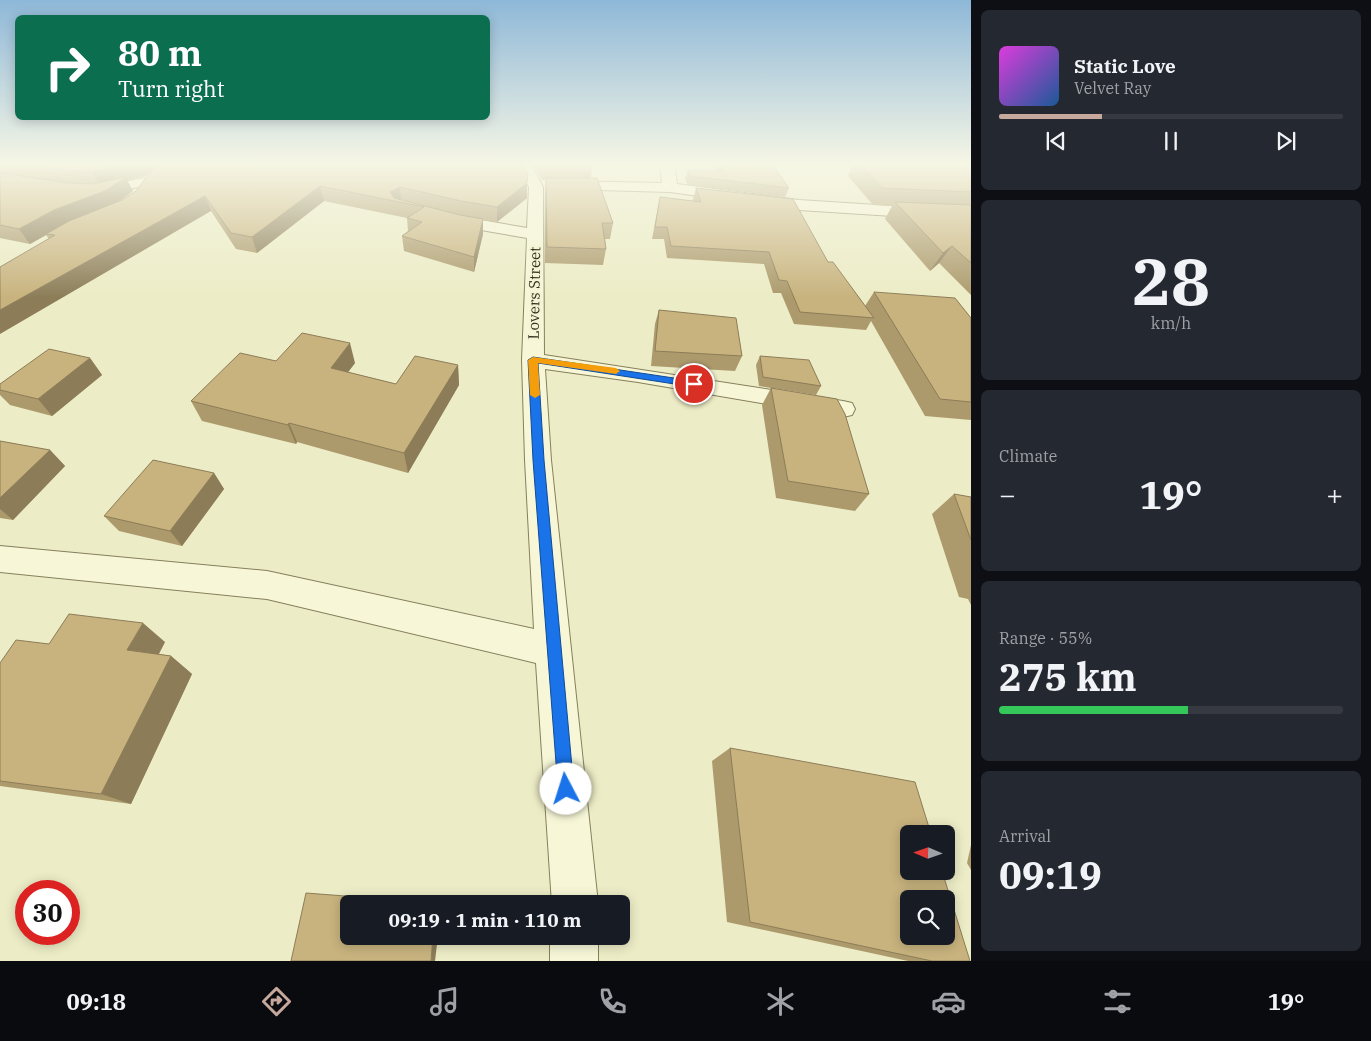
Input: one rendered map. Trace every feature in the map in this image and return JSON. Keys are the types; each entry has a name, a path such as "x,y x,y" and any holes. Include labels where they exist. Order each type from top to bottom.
{"street":[{"name":"Lovers Street","path":"533,208 536,235 533,360 538,460 575,895"},
{"path":"843,208 971,216"},
{"path":"435,216 460,223 536,235"},
{"path":"533,360 638,374 843,409"},
{"path":"0,559 267,585 553,650"},
{"path":"574,945 574,961"}],"building":[{"path":"0,208 60,208 19,229 0,225"},
{"path":"102,208 184,208 0,310 0,267 55,235 46,234 69,221"},
{"path":"213,208 291,208 252,237 231,233"},
{"path":"423,208 432,208 483,219 474,257 402,236 422,222 407,218"},
{"path":"546,208 608,208 613,223 602,223 606,249 547,247"},
{"path":"658,208 798,208 828,262 833,262 874,318 800,312 787,281 779,280 769,252 671,246 667,227 655,227"},
{"path":"901,208 971,208 971,263 952,246 943,253"},
{"path":"874,292 955,298 971,318 971,402 940,399"},
{"path":"659,310 736,318 742,356 655,351"},
{"path":"302,333 350,343 331,368 396,384 415,356 458,365 404,453 289,423 288,425 191,401 240,353 276,361"},
{"path":"49,349 90,358 38,399 0,390 0,384"},
{"path":"760,356 809,360 821,386 763,377"},
{"path":"771,388 837,399 845,414 869,494 788,481"},
{"path":"0,441 50,450 0,498"},
{"path":"153,460 214,473 170,531 104,516"},
{"path":"954,494 971,497 971,540"},
{"path":"69,614 143,623 127,650 171,656 101,794 0,781 0,663 16,640 49,644"},
{"path":"730,748 915,782 928,825 900,825 900,880 945,880 948,890 900,890 900,945 955,945 955,913 970,961 932,961 750,922"},
{"path":"306,893 340,896 340,945 432,945 431,961 291,961"}],"slow traffic":[{"path":"535,395 533,360 616,371"}],"route":[{"path":"566,789 538,460 533,360 638,374 694,384"}]}
